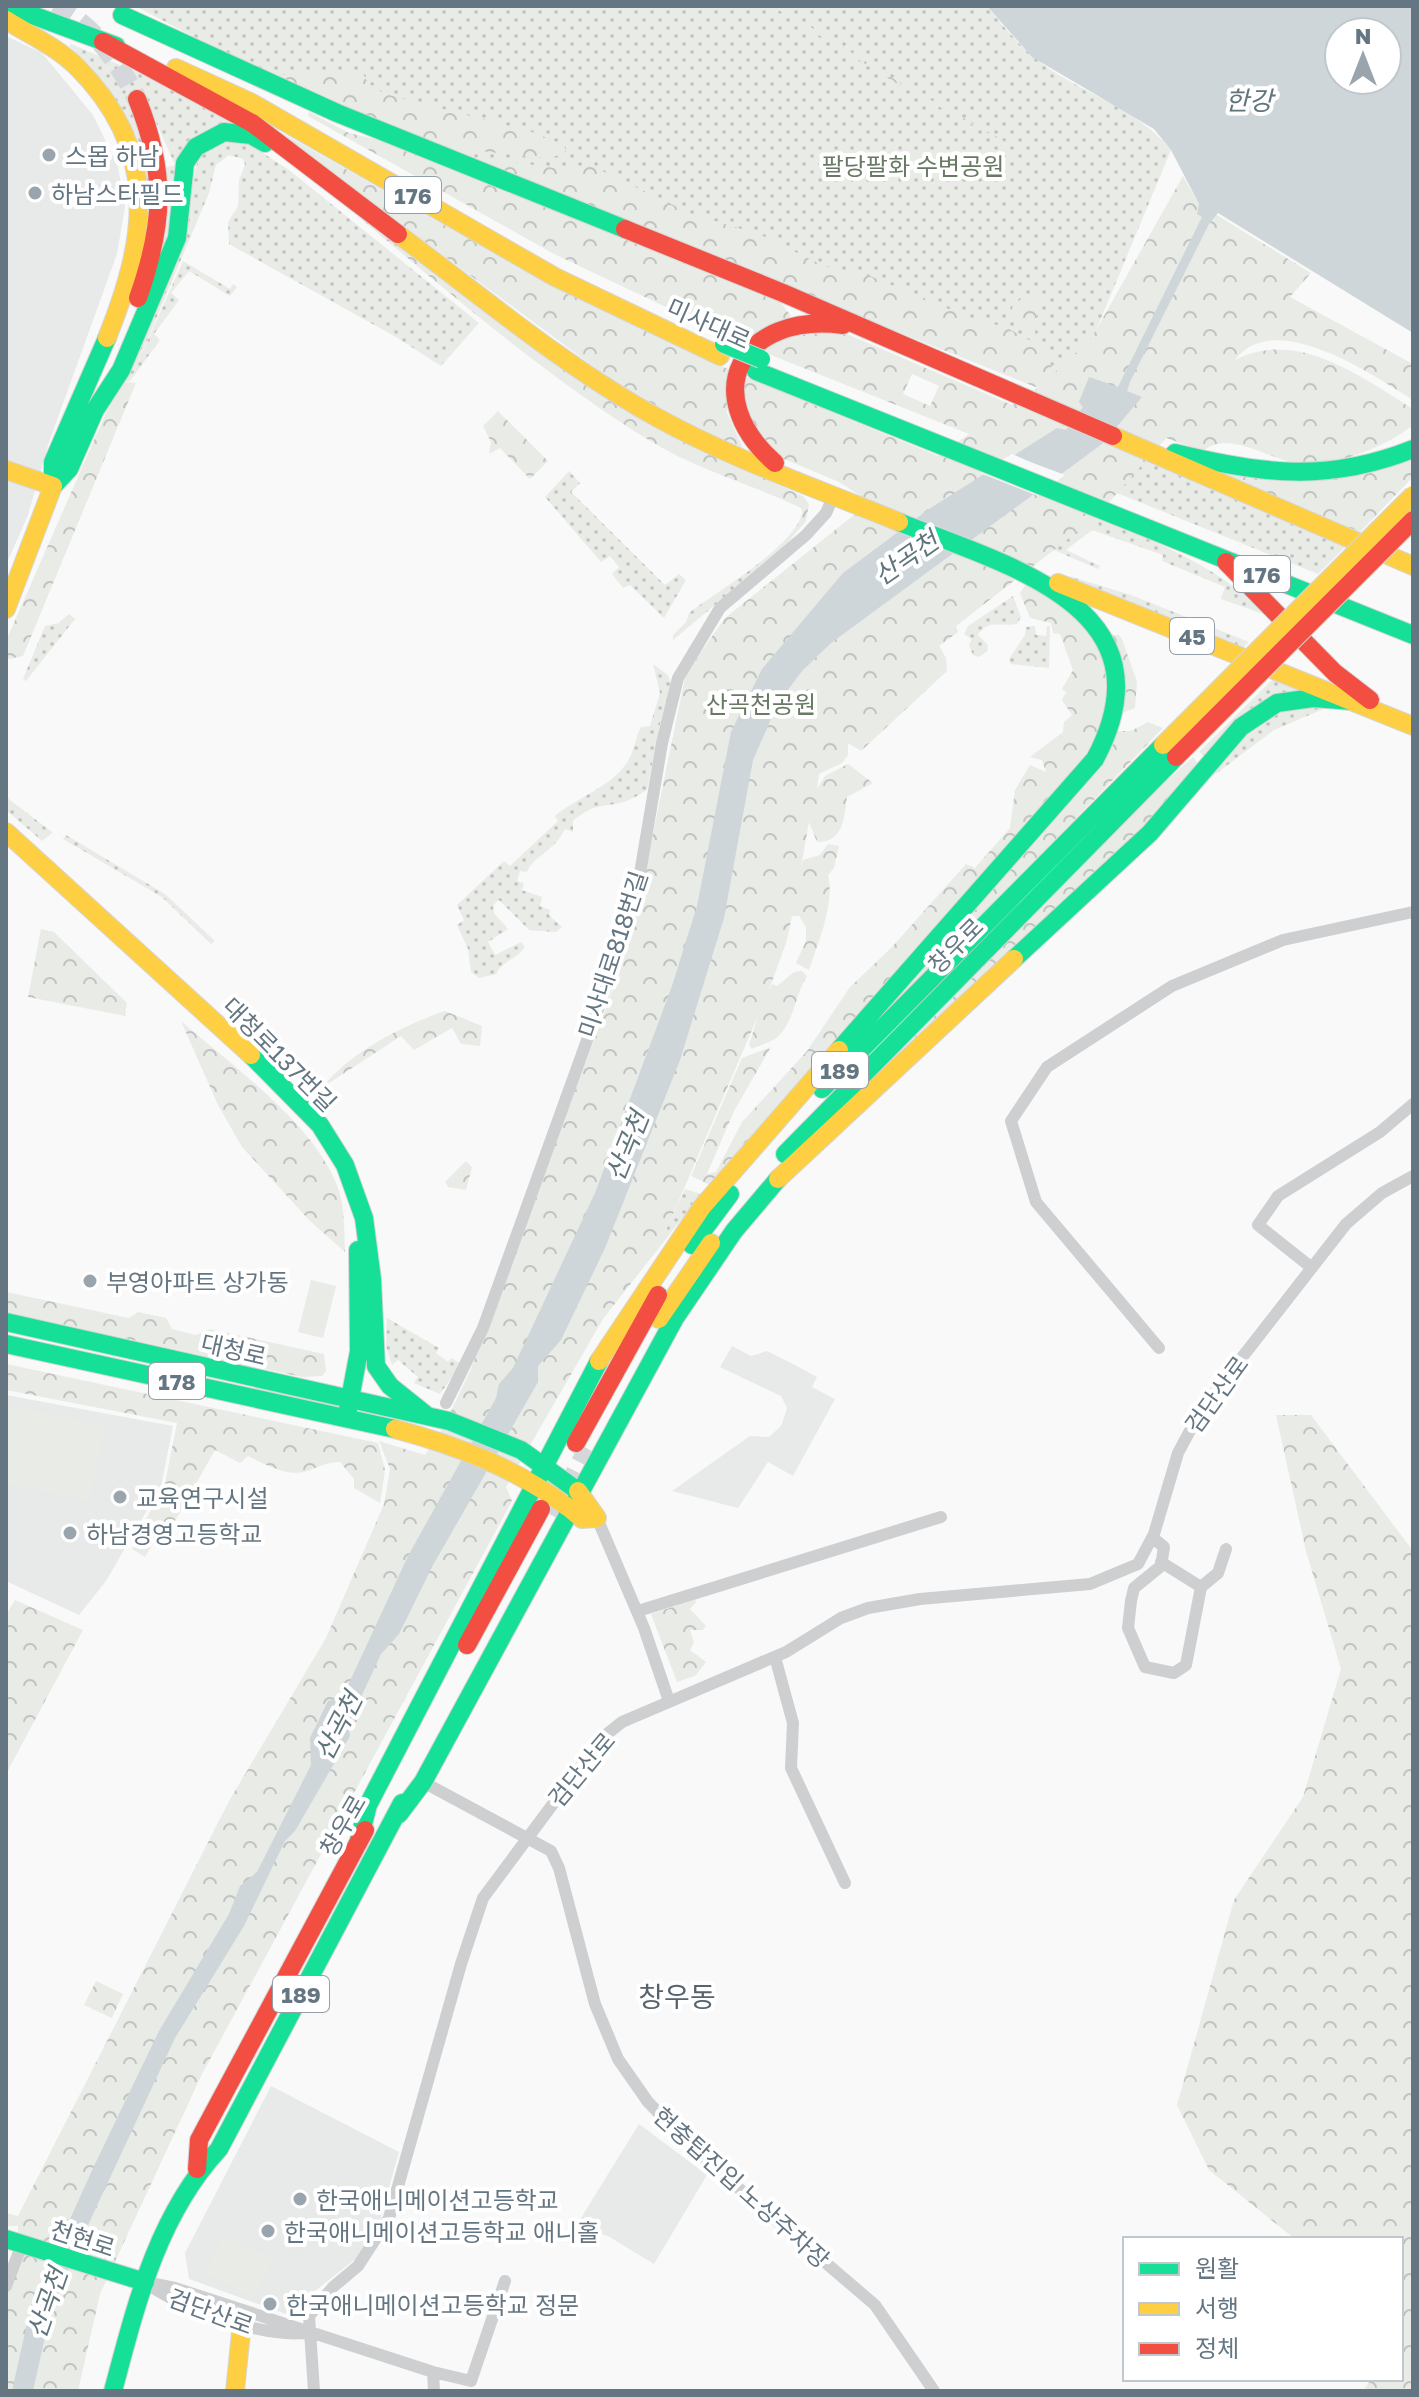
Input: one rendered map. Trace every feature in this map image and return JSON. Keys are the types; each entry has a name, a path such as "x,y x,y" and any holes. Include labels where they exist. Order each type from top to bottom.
{"main road":[{"name":"미사대로","path":"8,6 179,69 252,103 555,277 722,350 1116,509 1413,620"},
{"name":"미사대로","path":"104,6 166,44 562,266 722,350"},
{"path":"122,15 337,113 861,327"},
{"path":"6,20 58,52 96,87 118,117 128,141 137,169 141,202 135,264 53,462 53,486 39,530 6,609"},
{"path":"103,42 252,123 575,367 658,418 805,483"},
{"path":"53,486 69,469 95,410 155,254 161,228 157,165 148,123 137,99"},
{"path":"95,410 121,370 177,238 185,163 196,147 224,132 239,133 251,135 304,162"},
{"name":"45","path":"1408,724 805,483 749,441 735,410 741,364 772,332 792,324 818,322 861,327 1165,455 1272,474 1332,472 1373,464 1413,449"},
{"path":"1165,455 1413,566"},
{"path":"6,470 53,486"},
{"path":"1169,751 1413,495"},
{"name":"미사대로","path":"1116,509 1221,557 1413,635"},
{"name":"창우로","path":"582,1446 677,1289 750,1193 802,1134 1169,751 1413,520"},
{"path":"1221,557 1335,673 1408,724"},
{"path":"359,1840 368,1805 595,1367 702,1207 1095,759 1105,743 1118,701 1116,675 1104,638 1083,610 1023,572"},
{"path":"399,1814 423,1782 560,1506 675,1318 734,1231 795,1160 1150,833 1241,727 1277,703 1313,698 1352,701"},
{"name":"대청로137번길","path":"6,832 276,1078 320,1125 345,1165 364,1218 372,1279 376,1366 390,1386 425,1414"},
{"name":"대청로137번길","path":"6,846 277,1095 306,1126 329,1161 344,1190 358,1255 359,1351 348,1409"},
{"name":"대청로","path":"6,1322 348,1409 512,1470 536,1482"},
{"name":"대청로","path":"6,1344 348,1409 425,1414 518,1449 545,1463"},
{"name":"178","path":"545,1463 560,1506"},
{"name":"178","path":"536,1482 560,1506"},
{"path":"560,1506 582,1519 597,1518"},
{"name":"창우로","path":"197,2169 219,2149 399,1814 406,1787 420,1760 560,1506"},
{"name":"창우로","path":"113,2391 145,2282 197,2169 199,2140 359,1840 560,1506"},
{"name":"천현로","path":"14,2241 145,2282"},
{"path":"235,2391 242,2323"}],"street":[{"name":"미사대로818번길","path":"446,1403 467,1367 483,1328 612,971 637,891 662,743 678,678 720,608 806,535 826,513 834,495"},
{"path":"1159,1348 1036,1202 1011,1121 1047,1067 1172,986 1283,940 1413,912"},
{"path":"1312,1268 1258,1225 1278,1196 1380,1132 1413,1104"},
{"name":"검단산로","path":"307,2333 309,2316 319,2302 358,2266 389,2218 461,1964 483,1898 602,1738 622,1722 775,1657 841,1618 868,1608 943,1596 1069,1587 1112,1578 1138,1564 1153,1538 1178,1453 1192,1424 1358,1212 1382,1193 1413,1176"},
{"path":"638,1611 941,1517"},
{"path":"597,1518 638,1611 669,1701"},
{"path":"1153,1538 1164,1547 1161,1562 1134,1588 1128,1628 1145,1667 1174,1673 1183,1671 1201,1587 1218,1573 1226,1549"},
{"path":"1161,1562 1201,1587"},
{"path":"775,1657 793,1723 791,1768 845,1883"},
{"name":"현충탑진입 노상주차장","path":"423,1782 551,1851 556,1859 595,2004 618,2059 648,2102 701,2156 875,2305 934,2391"},
{"path":"6,2286 14,2241"},
{"name":"검단산로","path":"145,2282 175,2288 307,2333"},
{"name":"검단산로","path":"145,2282 171,2300 242,2323 284,2335 307,2333"},
{"path":"314,2391 307,2333 471,2381 507,2286"},
{"path":"433,2372 434,2391"}],"shaded area":[{"path":"6,36 42,53 93,115 118,167 125,207 117,254 48,445 28,515 6,565"},
{"path":"732,1346 751,1356 767,1351 793,1364 817,1377 812,1387 835,1399 793,1476 768,1462 738,1508 672,1491 750,1436 769,1437 781,1426 787,1408 781,1396 720,1367"},
{"name":"하남경영고등학교","path":"6,1395 173,1426 161,1486 106,1581 79,1615 6,1581"},
{"name":"한국애니메이션고등학교","path":"271,2086 399,2152 373,2245 286,2314 189,2279 185,2253"},
{"path":"639,2124 707,2175 654,2264 608,2236 576,2226"}],"green space":[{"name":"팔당팔화 수변공원","path":"135,6 987,6 1031,55 1064,78 1134,117 1171,150 1075,381 1040,387 452,153 263,73"},
{"path":"772,6 777,6 897,81 1038,160 899,85"},
{"path":"71,44 155,80 235,122 202,134 161,261 163,168 175,165 144,95 151,218 144,168 129,123 104,83 69,46"},
{"path":"361,70 368,83 385,94 532,132 564,145 566,151 545,158 480,151 452,153 265,76"},
{"path":"309,112 349,133 375,139 779,300 791,316 746,345 554,254 308,116"},
{"path":"263,122 543,281 732,371 727,413 743,448 697,430 605,375"},
{"path":"238,137 289,170 479,323 441,366 396,337 229,244 228,222 238,206 239,180 245,165 243,159 229,155 216,165 209,193 135,369 183,261 230,289 233,284 237,287 230,296 189,271 171,293 179,300 154,334 160,340 130,381 120,381 203,147"},
{"name":"산곡천공원","path":"479,157 555,168 590,165 694,215 759,234 824,266 870,276 970,318 1005,327 1044,348 1054,373 1091,339 1183,176 1199,204 1311,273 1290,297 1413,364 1413,400 1349,362 1298,343 1274,340 1252,345 1235,360 1258,352 1282,350 1328,360 1413,409 1413,425 1389,441 1361,453 1317,464 1291,462 1252,448 1226,443 1203,451 1166,438 1095,518 956,626 958,632 939,646 946,658 947,671 861,751 848,743 848,755 842,763 819,774 817,789 825,776 848,764 873,783 847,797 841,827 833,838 817,842 809,822 801,867 803,860 820,855 828,844 839,846 834,868 828,875 829,898 824,923 809,970 796,963 806,941 806,927 799,916 792,916 768,993 772,984 777,986 794,972 802,971 807,976 786,1026 775,1039 752,1049 749,1045 758,1016 658,1249 603,1319 506,1487 512,1501 202,2074 100,2294 78,2391 6,2391 6,2296 18,2262 18,2226 6,2226 6,2213 18,2216 229,1801 326,1638 384,1504 390,1469 379,1441 425,1455 443,1428 470,1371 616,981 639,901 686,673 725,618 870,502 839,482 777,456 748,431 743,376 938,456 969,434 758,350 788,330 840,331 1012,405 1038,388 467,159","holes":["912,374 939,386 930,406 903,394"]},
{"path":"292,162 633,412 697,448 803,496 809,504 806,521 801,508 670,452 605,412 513,344"},
{"path":"1025,295 1039,295 1035,334 1012,318 1012,308"},
{"path":"120,381 136,383 23,656 9,659 6,657 6,641"},
{"path":"498,411 548,461 530,479 500,448 489,454 491,442 483,426"},
{"path":"1120,449 1349,543 1318,574 1092,483"},
{"path":"1413,455 1413,477 1360,532 1212,470 1257,478"},
{"path":"569,471 580,483 571,492 665,585 679,574 686,580 664,618 630,585 623,588 612,574 619,567 610,556 601,562 545,497"},
{"path":"1064,506 1197,563 1245,595 1269,616 1221,599 1225,587 1162,561 1163,555 1092,530 1066,550 1100,566 1098,569 1054,550 1030,565"},
{"path":"803,510 806,521 783,548 673,640 673,635 686,622 689,613 755,566 787,538 798,524"},
{"path":"1069,576 1131,595 1249,642 1241,650 1062,579"},
{"path":"1026,584 1065,602 1093,628 1113,689 1091,753 712,1186 691,1176 742,1058 771,1047 734,1111 707,1174 716,1172 742,1122 807,1051 850,987 892,947 966,864 975,868 1010,828 1015,790 1030,765 1046,772 1042,760 1030,757 1063,732 1064,722 1072,715 1062,700 1066,692 1062,689 1073,670 1060,634 1053,633 1051,623 1030,618 1020,593"},
{"path":"1013,596 1021,617 1017,624 986,627 978,635 988,645 987,651 979,657 973,655 969,645 972,639 964,634 968,626"},
{"path":"69,614 75,619 26,681 23,679 45,626 59,623"},
{"path":"1035,626 1036,635 1046,636 1047,626 1050,626 1049,668 1011,664 1009,659 1025,635 1026,627"},
{"path":"1111,635 1119,635 1122,639 1137,682 1135,708 1122,713"},
{"path":"653,664 668,675 672,686 660,724 647,790 629,800 594,808 581,815 573,821 573,832 565,829 527,872 520,871 517,881 524,883 522,890 542,897 540,906 550,910 549,915 562,927 556,932 529,930 499,900 493,905 494,913 508,929 488,942 495,955 521,942 525,947 496,974 479,978 471,972 468,949 457,925 464,920 457,905 504,861 510,866 558,821 555,816 616,776 624,767 641,727 650,726 660,693"},
{"path":"1276,676 1306,688 1205,756 1199,752"},
{"path":"1283,707 1328,707 1274,730 1201,785 1250,726"},
{"path":"1148,722 1163,728 869,1032 1115,731 1131,731"},
{"path":"1193,757 1198,764 1123,849 846,1100 1145,800"},
{"path":"6,797 52,833 42,841 6,810"},
{"path":"66,835 165,894 215,941 211,944 162,897 63,839"},
{"path":"41,929 54,932 127,1003 125,1016 28,997"},
{"path":"445,1011 482,1026 480,1046 461,1044 452,1028 414,1050 401,1036 323,1087 348,1062 379,1041"},
{"path":"181,1021 271,1098 313,1143 339,1191 345,1252 309,1220 242,1147 218,1105"},
{"path":"466,1161 472,1167 466,1190 448,1187 445,1182"},
{"path":"685,1189 701,1194 655,1253"},
{"path":"311,1280 336,1286 323,1338 298,1332"},
{"path":"6,1292 129,1318 138,1312 166,1318 172,1329 196,1335 210,1329 324,1354 326,1371 322,1376 302,1377 6,1312"},
{"path":"387,1318 439,1348 436,1353 448,1362 451,1358 461,1364 440,1394 414,1383 418,1377 398,1360 392,1365 386,1346"},
{"path":"6,1364 378,1443 385,1470 380,1503 354,1488 354,1479 340,1462 297,1473 275,1468 248,1456 240,1463 215,1450 171,1528 157,1530 144,1522 164,1488 177,1423 6,1390"},
{"path":"6,1404 106,1426 89,1501 6,1483"},
{"path":"1276,1415 1311,1415 1413,1551 1413,2391 1363,2391 1370,2381 1403,2381 1403,2237 1293,2237 1209,2170 1177,2105 1234,1900 1303,1797 1341,1669 1306,1551"},
{"path":"145,1526 159,1534 145,1557 132,1549"},
{"path":"15,1600 83,1630 6,1774 6,1615"},
{"path":"697,1601 690,1609 706,1626 703,1630 690,1630 694,1642 690,1650 706,1662 695,1676 677,1682 651,1614"},
{"path":"96,1981 123,1994 112,2018 84,2005"},
{"path":"223,2235 274,2259 255,2298 204,2273"}],"water":[{"path":"987,6 1413,6 1413,333 1218,213 1209,224 1130,382 1127,391 1142,397 1102,444 831,643 802,671 778,703 753,760 724,918 680,1060 605,1248 561,1340 538,1366 538,1382 433,1565 399,1634 381,1654 348,1725 350,1736 295,1831 285,1841 244,1926 175,2038 51,2310 33,2391 12,2391 31,2305 159,2031 229,1914 240,1886 257,1872 311,1765 310,1738 328,1701 343,1696 408,1556 496,1398 499,1384 513,1368 595,1193 672,986 697,906 731,732 762,669 843,573 929,509 1057,428 1066,430 1083,407 1079,402 1089,377 1118,387 1202,217 1197,214 1199,204 1171,150 1154,129 1032,57"}],"pier":[{"path":"1012,454 1065,475 1038,496 980,473"}],"tunnel":[{"path":"54,6 81,23 103,45 137,99"},
{"path":"553,1516 588,1449"}],"traffic: fast":[{"path":"8,6 116,46"},
{"path":"122,15 337,113 625,229"},
{"path":"53,486 69,469 95,410 121,370 177,238 185,163 196,147 224,132 251,135 265,143"},
{"path":"53,486 53,462 107,338"},
{"path":"724,344 761,359"},
{"path":"756,371 1413,635"},
{"path":"1175,453 1237,466 1294,472 1352,467 1413,449"},
{"path":"839,1050 1095,759 1114,707 1113,664 1097,629 1067,600 1029,576 986,556 899,522"},
{"path":"1014,959 1150,833 1241,727 1277,703 1313,698 1352,701"},
{"path":"822,1089 1163,745"},
{"path":"785,1154 1176,757"},
{"path":"251,1055 320,1125 345,1165 364,1218 372,1279 376,1366 390,1386 425,1414"},
{"path":"399,1814 423,1782 675,1318 734,1231 778,1179"},
{"path":"692,1245 730,1194"},
{"path":"347,1415 359,1351 358,1250"},
{"path":"6,1322 449,1421 521,1450 578,1491"},
{"path":"6,1344 395,1429"},
{"path":"359,1840 368,1805 599,1361"},
{"path":"113,2391 140,2294 164,2232 198,2175 219,2149 402,1803"},
{"path":"6,2239 145,2282"}],"traffic: slow":[{"path":"6,20 52,47 77,67 104,98 122,130 134,162 138,195 137,229 131,264 107,338"},
{"path":"176,68 252,103 555,277 720,356"},
{"path":"398,234 557,354 658,418 747,461 899,522"},
{"path":"1113,436 1413,566"},
{"path":"6,470 53,486 6,609"},
{"path":"1163,745 1413,495"},
{"path":"1058,583 1413,726"},
{"path":"6,832 251,1055"},
{"path":"778,1179 1014,959"},
{"path":"599,1361 702,1207 839,1050"},
{"path":"659,1319 711,1243"},
{"path":"395,1429 486,1460 529,1482 569,1508"},
{"path":"569,1508 582,1519 597,1518 578,1491"},
{"path":"235,2391 242,2323"}],"traffic: jam":[{"path":"103,42 252,123 398,234"},
{"path":"137,99 153,151 158,198 153,246 138,298"},
{"path":"625,229 783,293 1113,436"},
{"path":"775,463 751,437 738,410 735,386 742,363 756,345 778,331 808,324 843,325"},
{"path":"1176,757 1413,520"},
{"path":"1226,562 1335,673 1370,700"},
{"path":"576,1443 658,1295"},
{"path":"467,1645 541,1509"},
{"path":"197,2169 199,2140 365,1830"}],"place":[{"name":"스몹 하남","path":"49,155"},
{"name":"하남스타필드","path":"35,193"},
{"name":"부영아파트 상가동","path":"90,1281"},
{"name":"교육연구시설","path":"120,1497"},
{"name":"하남경영고등학교","path":"70,1533"},
{"name":"한국애니메이션고등학교","path":"300,2199"},
{"name":"한국애니메이션고등학교 애니홀","path":"268,2231"},
{"name":"한국애니메이션고등학교 정문","path":"270,2304"}],"district":[{"name":"창우동","path":"677,1996"}],"water label":[{"name":"한강","path":"1249,100"},
{"name":"산곡천","path":"906,558"},
{"name":"산곡천","path":"627,1146"},
{"name":"산곡천","path":"338,1726"},
{"name":"산곡천","path":"47,2303"}]}
